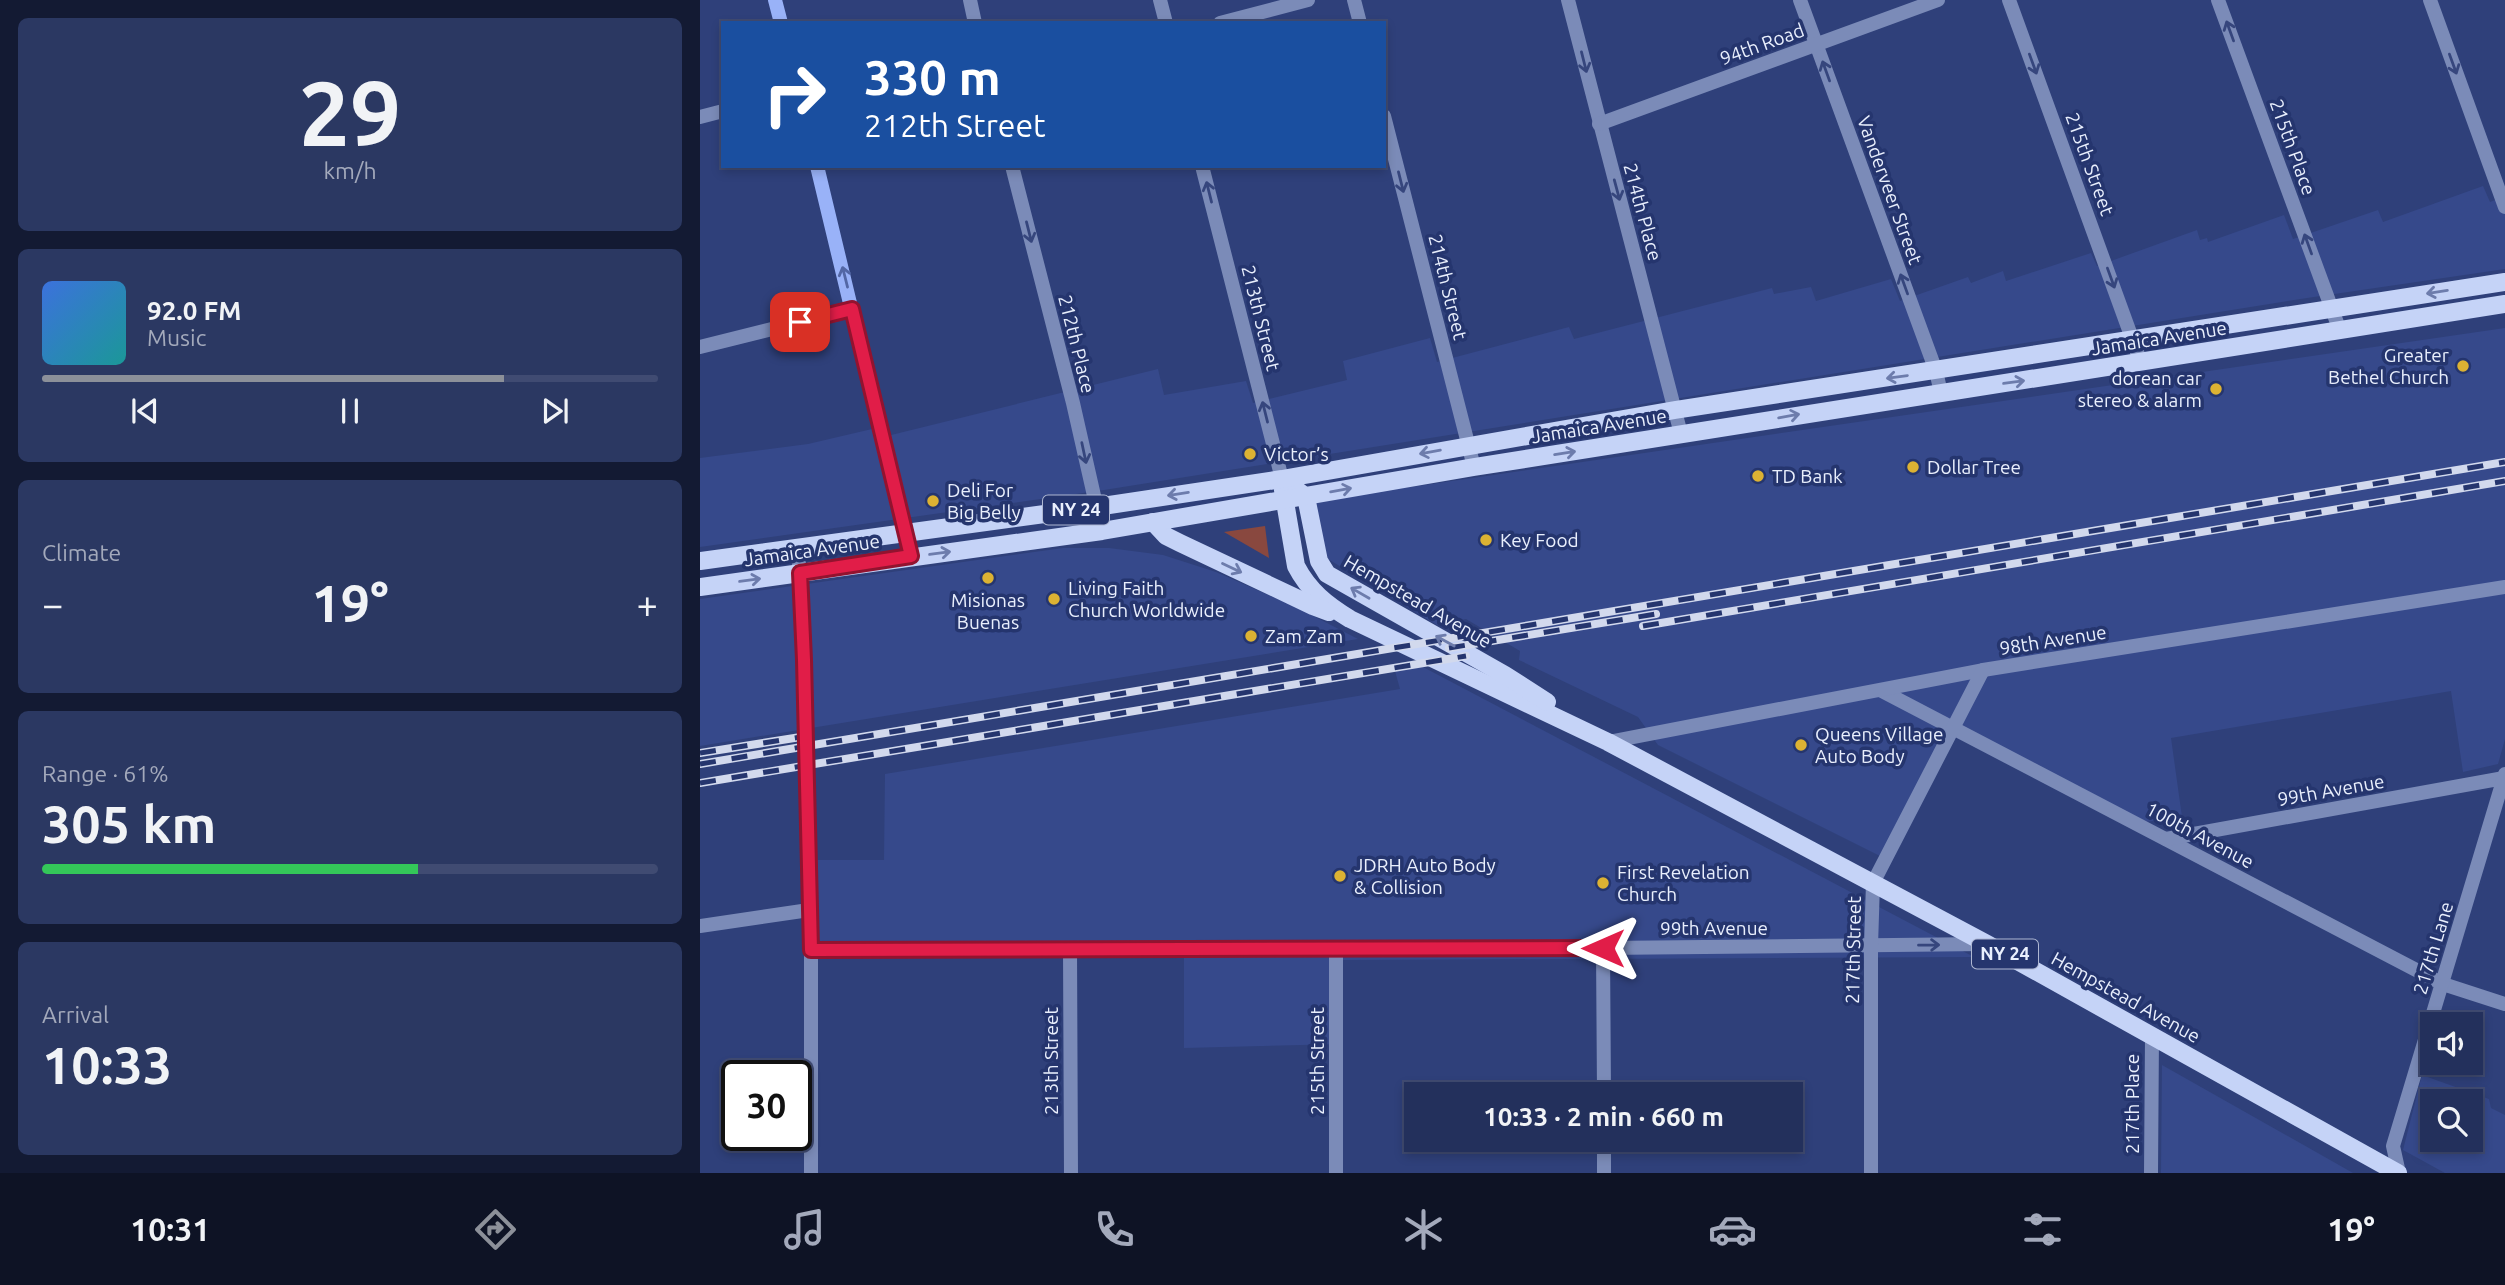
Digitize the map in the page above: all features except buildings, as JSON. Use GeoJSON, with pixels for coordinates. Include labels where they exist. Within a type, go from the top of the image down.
{"type":"FeatureCollection","features":[{"type":"Feature","properties":{"kind":"main road"},"geometry":{"type":"LineString","coordinates":[[775,0],[780,21]]}},
{"type":"Feature","properties":{"kind":"main road"},"geometry":{"type":"LineString","coordinates":[[817,168],[911,556]]}},
{"type":"Feature","properties":{"kind":"main road","name":"Jamaica Avenue"},"geometry":{"type":"LineString","coordinates":[[700,561],[1282,479],[1675,410],[1936,372],[2505,282]]}},
{"type":"Feature","properties":{"kind":"main road","name":"Jamaica Avenue"},"geometry":{"type":"LineString","coordinates":[[700,587],[1102,531],[1474,467],[2505,304]]}},
{"type":"Feature","properties":{"kind":"main road"},"geometry":{"type":"LineString","coordinates":[[1282,479],[1306,497]]}},
{"type":"Feature","properties":{"kind":"main road","name":"Hempstead Avenue"},"geometry":{"type":"LineString","coordinates":[[1282,479],[1296,566],[1318,597],[1350,619],[1608,742],[1987,944],[2399,1173]]}},
{"type":"Feature","properties":{"kind":"main road","name":"Hempstead Avenue"},"geometry":{"type":"LineString","coordinates":[[1306,497],[1319,561],[1324,571],[1505,675],[1608,742]]}},
{"type":"Feature","properties":{"kind":"main road","name":"NY 24"},"geometry":{"type":"LineString","coordinates":[[1153,522],[1166,536],[1180,543],[1313,606],[1350,619]]}},
{"type":"Feature","properties":{"kind":"street"},"geometry":{"type":"LineString","coordinates":[[970,0],[975,21]]}},
{"type":"Feature","properties":{"kind":"street"},"geometry":{"type":"LineString","coordinates":[[1160,0],[1165,21]]}},
{"type":"Feature","properties":{"kind":"street"},"geometry":{"type":"LineString","coordinates":[[1228,21],[1308,0]]}},
{"type":"Feature","properties":{"kind":"street"},"geometry":{"type":"LineString","coordinates":[[1354,0],[1359,21]]}},
{"type":"Feature","properties":{"kind":"street","name":"214th Place"},"geometry":{"type":"LineString","coordinates":[[1568,0],[1681,434]]}},
{"type":"Feature","properties":{"kind":"street","name":"Vanderveer Street"},"geometry":{"type":"LineString","coordinates":[[1800,0],[1936,372],[1941,393]]}},
{"type":"Feature","properties":{"kind":"street","name":"94th Road"},"geometry":{"type":"LineString","coordinates":[[1599,124],[1938,0]]}},
{"type":"Feature","properties":{"kind":"street","name":"215th Street"},"geometry":{"type":"LineString","coordinates":[[2009,0],[2141,363]]}},
{"type":"Feature","properties":{"kind":"street","name":"215th Place"},"geometry":{"type":"LineString","coordinates":[[2218,0],[2340,331]]}},
{"type":"Feature","properties":{"kind":"street"},"geometry":{"type":"LineString","coordinates":[[2430,0],[2505,207]]}},
{"type":"Feature","properties":{"kind":"street"},"geometry":{"type":"LineString","coordinates":[[700,117],[721,112]]}},
{"type":"Feature","properties":{"kind":"street","name":"214th Street"},"geometry":{"type":"LineString","coordinates":[[1386,124],[1474,467]]}},
{"type":"Feature","properties":{"kind":"street","name":"212th Place"},"geometry":{"type":"LineString","coordinates":[[1013,168],[1073,403],[1102,531]]}},
{"type":"Feature","properties":{"kind":"street","name":"213th Street"},"geometry":{"type":"LineString","coordinates":[[1203,168],[1282,479]]}},
{"type":"Feature","properties":{"kind":"street"},"geometry":{"type":"LineString","coordinates":[[700,347],[852,309]]}},
{"type":"Feature","properties":{"kind":"street"},"geometry":{"type":"LineString","coordinates":[[798,547],[804,660],[811,950],[811,1173]]}},
{"type":"Feature","properties":{"kind":"street","name":"98th Avenue"},"geometry":{"type":"LineString","coordinates":[[1608,742],[1983,670],[2505,587]]}},
{"type":"Feature","properties":{"kind":"street","name":"217th Street"},"geometry":{"type":"LineString","coordinates":[[1871,1173],[1873,883],[1983,670]]}},
{"type":"Feature","properties":{"kind":"street","name":"100th Avenue"},"geometry":{"type":"LineString","coordinates":[[1882,691],[2443,984],[2505,1004]]}},
{"type":"Feature","properties":{"kind":"street","name":"99th Avenue"},"geometry":{"type":"LineString","coordinates":[[2166,839],[2504,776]]}},
{"type":"Feature","properties":{"kind":"street","name":"217th Lane"},"geometry":{"type":"LineString","coordinates":[[2399,1173],[2393,1146],[2504,776]]}},
{"type":"Feature","properties":{"kind":"street"},"geometry":{"type":"LineString","coordinates":[[700,926],[809,910]]}},
{"type":"Feature","properties":{"kind":"street","name":"99th Avenue"},"geometry":{"type":"LineString","coordinates":[[811,950],[1987,944]]}},
{"type":"Feature","properties":{"kind":"street","name":"213th Street"},"geometry":{"type":"LineString","coordinates":[[1070,948],[1071,1173]]}},
{"type":"Feature","properties":{"kind":"street","name":"215th Street"},"geometry":{"type":"LineString","coordinates":[[1336,948],[1336,1173]]}},
{"type":"Feature","properties":{"kind":"street"},"geometry":{"type":"LineString","coordinates":[[1603,948],[1604,1082]]}},
{"type":"Feature","properties":{"kind":"street","name":"217th Place"},"geometry":{"type":"LineString","coordinates":[[2151,1173],[2152,1036]]}},
{"type":"Feature","properties":{"kind":"street"},"geometry":{"type":"LineString","coordinates":[[1604,1152],[1604,1173]]}},
{"type":"Feature","properties":{"kind":"shaded area"},"geometry":{"type":"Polygon","coordinates":[[[2483,186],[2490,202],[2505,196],[2505,269],[2307,298],[1104,490],[700,547],[700,458],[808,444],[872,429],[875,439],[1158,369],[1164,395],[1246,381],[1253,403],[1347,380],[1343,361],[1430,338],[1437,362],[1569,327],[1574,339],[1772,288],[1774,294],[1811,287],[1816,301],[1891,279],[1900,301],[1968,277],[1971,283],[2003,271],[2006,281],[2091,253],[2097,266],[2197,230],[2200,240],[2207,238],[2208,242],[2284,215],[2293,239],[2378,210],[2383,222],[2483,186]]]}},
{"type":"Feature","properties":{"kind":"shaded area"},"geometry":{"type":"Polygon","coordinates":[[[2505,328],[2505,739],[2498,764],[2463,772],[2451,691],[2171,738],[2182,817],[2145,822],[1951,721],[1880,856],[1658,745],[1638,717],[1519,660],[1520,651],[1466,619],[1437,625],[1328,559],[1314,501],[2505,328]]]}},
{"type":"Feature","properties":{"kind":"shaded area"},"geometry":{"type":"Polygon","coordinates":[[[1265,526],[1269,558],[1224,532],[1265,526]]]}},
{"type":"Feature","properties":{"kind":"shaded area"},"geometry":{"type":"Polygon","coordinates":[[[1063,548],[1109,548],[1163,555],[1216,572],[1298,608],[1358,639],[700,746],[700,599],[1063,548]]]}},
{"type":"Feature","properties":{"kind":"shaded area"},"geometry":{"type":"Polygon","coordinates":[[[1423,667],[1974,957],[1341,960],[1343,1044],[1184,1048],[1184,955],[814,954],[812,860],[884,860],[885,774],[1400,689],[1395,671],[1423,667]]]}},
{"type":"Feature","properties":{"kind":"shaded area"},"geometry":{"type":"Polygon","coordinates":[[[2162,1065],[2353,1173],[2161,1173],[2162,1065]]]}},
{"type":"Feature","properties":{"kind":"shaded area"},"geometry":{"type":"Polygon","coordinates":[[[2422,1075],[2461,1089],[2420,1089],[2420,1152],[2483,1152],[2483,1097],[2489,1099],[2491,1108],[2505,1115],[2505,1173],[2445,1173],[2403,1150],[2422,1075]]]}},
{"type":"Feature","properties":{"kind":"railway"},"geometry":{"type":"LineString","coordinates":[[700,764],[2505,462]]}},
{"type":"Feature","properties":{"kind":"railway"},"geometry":{"type":"LineString","coordinates":[[1643,626],[2505,481]]}},
{"type":"Feature","properties":{"kind":"railway"},"geometry":{"type":"LineString","coordinates":[[1449,648],[1656,614]]}},
{"type":"Feature","properties":{"kind":"railway"},"geometry":{"type":"LineString","coordinates":[[700,783],[1466,656]]}},
{"type":"Feature","properties":{"kind":"railway"},"geometry":{"type":"LineString","coordinates":[[700,753],[807,736]]}},
{"type":"Feature","properties":{"kind":"place","name":"Greater Bethel Church"},"geometry":{"type":"Point","coordinates":[2463,366]}},
{"type":"Feature","properties":{"kind":"place","name":"dorean car stereo & alarm"},"geometry":{"type":"Point","coordinates":[2216,389]}},
{"type":"Feature","properties":{"kind":"place","name":"Victor’s"},"geometry":{"type":"Point","coordinates":[1250,454]}},
{"type":"Feature","properties":{"kind":"place","name":"Dollar Tree"},"geometry":{"type":"Point","coordinates":[1913,467]}},
{"type":"Feature","properties":{"kind":"place","name":"TD Bank"},"geometry":{"type":"Point","coordinates":[1758,476]}},
{"type":"Feature","properties":{"kind":"place","name":"Deli For Big Belly"},"geometry":{"type":"Point","coordinates":[933,501]}},
{"type":"Feature","properties":{"kind":"place","name":"Key Food"},"geometry":{"type":"Point","coordinates":[1486,540]}},
{"type":"Feature","properties":{"kind":"place","name":"Misionas Buenas"},"geometry":{"type":"Point","coordinates":[988,578]}},
{"type":"Feature","properties":{"kind":"place","name":"Living Faith Church Worldwide"},"geometry":{"type":"Point","coordinates":[1054,599]}},
{"type":"Feature","properties":{"kind":"place","name":"Zam Zam"},"geometry":{"type":"Point","coordinates":[1251,636]}},
{"type":"Feature","properties":{"kind":"place","name":"Queens Village Auto Body"},"geometry":{"type":"Point","coordinates":[1801,745]}},
{"type":"Feature","properties":{"kind":"place","name":"JDRH Auto Body & Collision"},"geometry":{"type":"Point","coordinates":[1340,876]}},
{"type":"Feature","properties":{"kind":"place","name":"First Revelation Church"},"geometry":{"type":"Point","coordinates":[1603,883]}},
{"type":"Feature","properties":{"kind":"route"},"geometry":{"type":"LineString","coordinates":[[800,322],[852,309],[911,556],[800,573],[811,950],[1603,948]]}}]}
